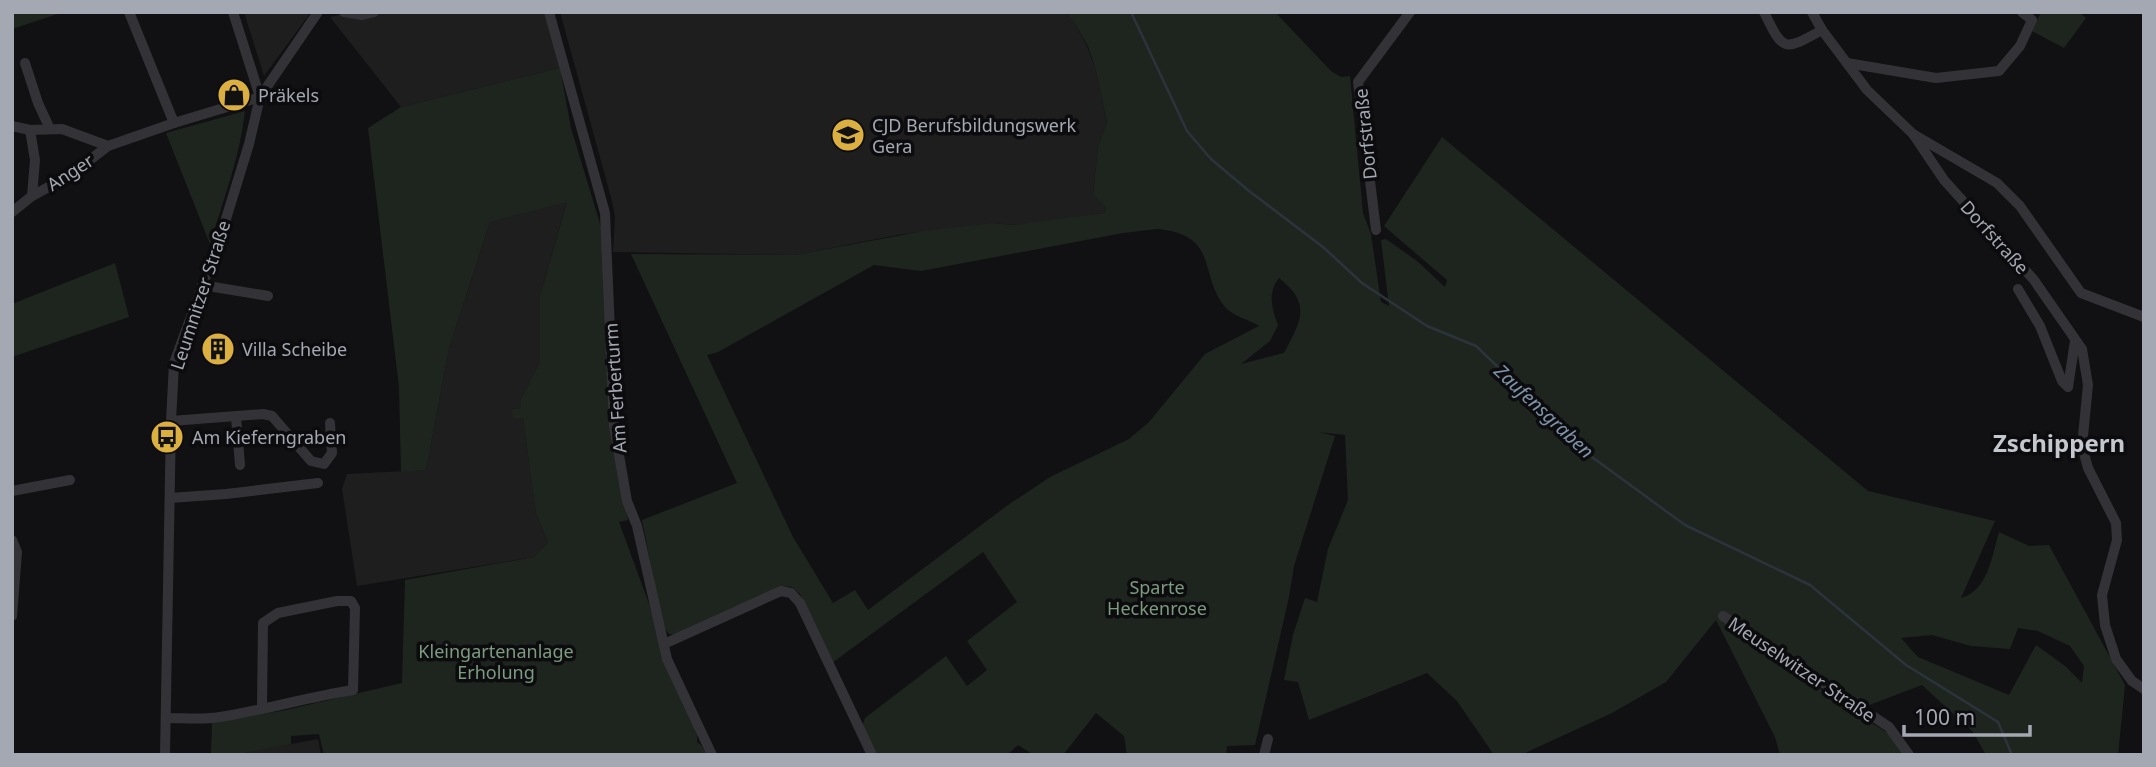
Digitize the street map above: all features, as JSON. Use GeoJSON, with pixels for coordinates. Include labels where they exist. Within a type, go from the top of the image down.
{"type":"FeatureCollection","features":[{"type":"Feature","properties":{"kind":"street"},"geometry":{"type":"LineString","coordinates":[[130,12],[174,123]]}},
{"type":"Feature","properties":{"kind":"street"},"geometry":{"type":"LineString","coordinates":[[233,12],[260,97]]}},
{"type":"Feature","properties":{"kind":"street"},"geometry":{"type":"LineString","coordinates":[[260,97],[318,12]]}},
{"type":"Feature","properties":{"kind":"street"},"geometry":{"type":"LineString","coordinates":[[344,12],[362,15],[374,12]]}},
{"type":"Feature","properties":{"kind":"street","name":"Am Ferberturm"},"geometry":{"type":"LineString","coordinates":[[549,12],[605,213],[614,426],[626,501],[637,526],[664,644],[677,681],[712,755]]}},
{"type":"Feature","properties":{"kind":"street","name":"Dorfstraße"},"geometry":{"type":"LineString","coordinates":[[1376,230],[1359,82],[1410,12]]}},
{"type":"Feature","properties":{"kind":"street"},"geometry":{"type":"LineString","coordinates":[[1764,12],[1778,41],[1785,45],[1800,43],[1822,30]]}},
{"type":"Feature","properties":{"kind":"street","name":"Dorfstraße"},"geometry":{"type":"LineString","coordinates":[[1812,12],[1822,30],[1867,90],[1913,134],[1944,180],[2034,281],[2082,349],[2088,385],[2082,446],[2088,468],[2116,523],[2116,540],[2102,595],[2105,625],[2116,659],[2132,681],[2144,690]]}},
{"type":"Feature","properties":{"kind":"street"},"geometry":{"type":"LineString","coordinates":[[1847,64],[1936,78],[1999,71],[2020,46],[2032,20],[2022,12]]}},
{"type":"Feature","properties":{"kind":"street"},"geometry":{"type":"LineString","coordinates":[[26,63],[38,103],[50,129]]}},
{"type":"Feature","properties":{"kind":"street","name":"Anger"},"geometry":{"type":"LineString","coordinates":[[12,212],[32,196],[69,176],[108,146],[260,97]]}},
{"type":"Feature","properties":{"kind":"street","name":"Leumnitzer Straße"},"geometry":{"type":"LineString","coordinates":[[165,755],[174,363],[243,162],[260,97]]}},
{"type":"Feature","properties":{"kind":"street"},"geometry":{"type":"LineString","coordinates":[[12,125],[30,130],[62,129],[108,146]]}},
{"type":"Feature","properties":{"kind":"street","name":"Anger"},"geometry":{"type":"LineString","coordinates":[[30,130],[35,160],[32,196]]}},
{"type":"Feature","properties":{"kind":"street","name":"Dorfstraße"},"geometry":{"type":"LineString","coordinates":[[1913,134],[1997,184],[2020,206],[2081,293],[2144,317]]}},
{"type":"Feature","properties":{"kind":"street"},"geometry":{"type":"LineString","coordinates":[[202,285],[268,296]]}},
{"type":"Feature","properties":{"kind":"street","name":"Dorfstraße"},"geometry":{"type":"LineString","coordinates":[[2018,289],[2040,326],[2062,381],[2068,387],[2075,341]]}},
{"type":"Feature","properties":{"kind":"street"},"geometry":{"type":"LineString","coordinates":[[171,421],[263,414],[272,416],[311,461],[318,464],[324,464],[332,453],[330,423]]}},
{"type":"Feature","properties":{"kind":"street"},"geometry":{"type":"LineString","coordinates":[[236,417],[240,465]]}},
{"type":"Feature","properties":{"kind":"street"},"geometry":{"type":"LineString","coordinates":[[12,491],[70,480]]}},
{"type":"Feature","properties":{"kind":"street"},"geometry":{"type":"LineString","coordinates":[[170,498],[318,483]]}},
{"type":"Feature","properties":{"kind":"street"},"geometry":{"type":"LineString","coordinates":[[12,540],[18,552],[12,616]]}},
{"type":"Feature","properties":{"kind":"street"},"geometry":{"type":"LineString","coordinates":[[664,644],[781,591],[791,593],[800,603],[872,755]]}},
{"type":"Feature","properties":{"kind":"street"},"geometry":{"type":"LineString","coordinates":[[166,718],[217,718],[262,709],[353,690],[355,608],[351,601],[337,601],[278,613],[263,623],[262,709]]}},
{"type":"Feature","properties":{"kind":"street","name":"Meuselwitzer Straße"},"geometry":{"type":"LineString","coordinates":[[1723,616],[1889,727],[1909,755]]}},
{"type":"Feature","properties":{"kind":"street"},"geometry":{"type":"LineString","coordinates":[[1264,755],[1268,739]]}},
{"type":"Feature","properties":{"kind":"shaded area"},"geometry":{"type":"Polygon","coordinates":[[[244,12],[311,12],[264,76],[244,12]]]}},
{"type":"Feature","properties":{"kind":"shaded area"},"geometry":{"type":"Polygon","coordinates":[[[351,12],[545,12],[560,68],[401,107],[330,17],[351,12]]]}},
{"type":"Feature","properties":{"kind":"shaded area","name":"CJD Berufsbildungswerk Gera"},"geometry":{"type":"Polygon","coordinates":[[[560,12],[1065,12],[1074,22],[1087,46],[1096,71],[1107,124],[1098,147],[1093,195],[1106,208],[1104,213],[1015,225],[991,223],[897,235],[795,255],[613,252],[615,217],[612,201],[560,12]]]}},
{"type":"Feature","properties":{"kind":"shaded area"},"geometry":{"type":"Polygon","coordinates":[[[567,201],[540,296],[540,362],[521,399],[521,408],[512,409],[523,417],[536,514],[548,542],[534,557],[357,586],[342,489],[347,474],[426,470],[449,348],[490,222],[567,201]]]}},
{"type":"Feature","properties":{"kind":"shaded area"},"geometry":{"type":"Polygon","coordinates":[[[318,739],[321,755],[235,755],[269,748],[318,739]]]}},
{"type":"Feature","properties":{"kind":"green space"},"geometry":{"type":"Polygon","coordinates":[[[12,12],[64,12],[12,29],[12,12]]]}},
{"type":"Feature","properties":{"kind":"green space","name":"Sparte Heckenrose"},"geometry":{"type":"Polygon","coordinates":[[[1065,12],[1275,12],[1331,71],[1341,77],[1350,76],[1363,213],[1371,234],[1381,302],[1389,306],[1381,240],[1386,239],[1417,261],[1445,287],[1447,280],[1384,226],[1442,137],[1868,491],[1995,521],[1961,598],[1970,594],[1983,580],[1999,532],[2029,546],[2049,545],[2125,685],[2118,755],[1986,755],[1973,732],[1922,685],[1864,707],[1764,649],[1888,733],[1904,755],[1780,755],[1775,737],[1716,620],[1666,682],[1612,713],[1521,755],[1494,755],[1457,701],[1427,673],[1309,720],[1298,682],[1284,680],[1293,635],[1305,598],[1317,602],[1328,549],[1348,500],[1345,435],[1319,432],[1335,436],[1294,566],[1255,745],[1227,746],[1226,755],[1127,755],[1124,736],[1096,713],[1063,755],[1034,755],[1018,745],[1007,755],[875,755],[862,727],[865,718],[946,656],[967,686],[987,670],[967,641],[1017,602],[983,552],[832,663],[800,594],[792,587],[783,586],[676,635],[669,634],[663,627],[642,520],[737,483],[631,254],[795,255],[924,231],[991,223],[1015,225],[1104,213],[1106,208],[1093,195],[1098,147],[1107,123],[1088,46],[1065,12]],[[1157,229],[921,271],[874,265],[718,352],[707,355],[793,537],[833,603],[855,590],[868,610],[1008,505],[1050,477],[1129,439],[1149,422],[1205,354],[1259,326],[1226,308],[1217,295],[1205,258],[1191,239],[1157,229]],[[1279,278],[1272,295],[1278,325],[1270,341],[1241,364],[1284,353],[1299,322],[1300,304],[1289,287],[1279,278]],[[2018,628],[2010,649],[1971,646],[1932,635],[1901,638],[1918,657],[2009,695],[2036,645],[2065,666],[2082,683],[2084,666],[2070,646],[2038,631],[2018,628]]]}},
{"type":"Feature","properties":{"kind":"green space"},"geometry":{"type":"Polygon","coordinates":[[[2041,12],[2078,12],[2086,18],[2064,48],[2032,31],[2041,12]]]}},
{"type":"Feature","properties":{"kind":"green space","name":"Kleingartenanlage Erholung"},"geometry":{"type":"Polygon","coordinates":[[[560,68],[571,128],[601,227],[612,435],[628,520],[619,522],[697,735],[697,742],[707,755],[324,755],[319,734],[291,736],[291,744],[235,755],[211,755],[212,723],[286,710],[402,683],[405,580],[534,557],[548,542],[536,514],[523,418],[513,418],[512,409],[521,408],[521,399],[540,362],[540,296],[567,202],[490,222],[449,348],[426,470],[401,472],[399,387],[368,128],[401,107],[560,68]]]}},
{"type":"Feature","properties":{"kind":"green space"},"geometry":{"type":"Polygon","coordinates":[[[245,111],[235,162],[210,244],[166,133],[245,111]]]}},
{"type":"Feature","properties":{"kind":"green space"},"geometry":{"type":"Polygon","coordinates":[[[115,263],[129,317],[12,357],[12,304],[115,263]]]}},
{"type":"Feature","properties":{"kind":"waterway","name":"Zaufensgraben"},"geometry":{"type":"LineString","coordinates":[[1131,12],[1187,131],[1211,159],[1323,247],[1362,283],[1427,326],[1476,346],[1592,457],[1685,525],[1810,585],[1906,665],[1998,722],[2012,755]]}},
{"type":"Feature","properties":{"kind":"place","name":"Präkels"},"geometry":{"type":"Point","coordinates":[234,95]}},
{"type":"Feature","properties":{"kind":"place","name":"CJD Berufsbildungswerk Gera"},"geometry":{"type":"Point","coordinates":[848,135]}},
{"type":"Feature","properties":{"kind":"place","name":"Villa Scheibe"},"geometry":{"type":"Point","coordinates":[218,349]}},
{"type":"Feature","properties":{"kind":"place","name":"Am Kieferngraben"},"geometry":{"type":"Point","coordinates":[167,437]}},
{"type":"Feature","properties":{"kind":"district","name":"Zschippern"},"geometry":{"type":"Point","coordinates":[2059,442]}}]}
